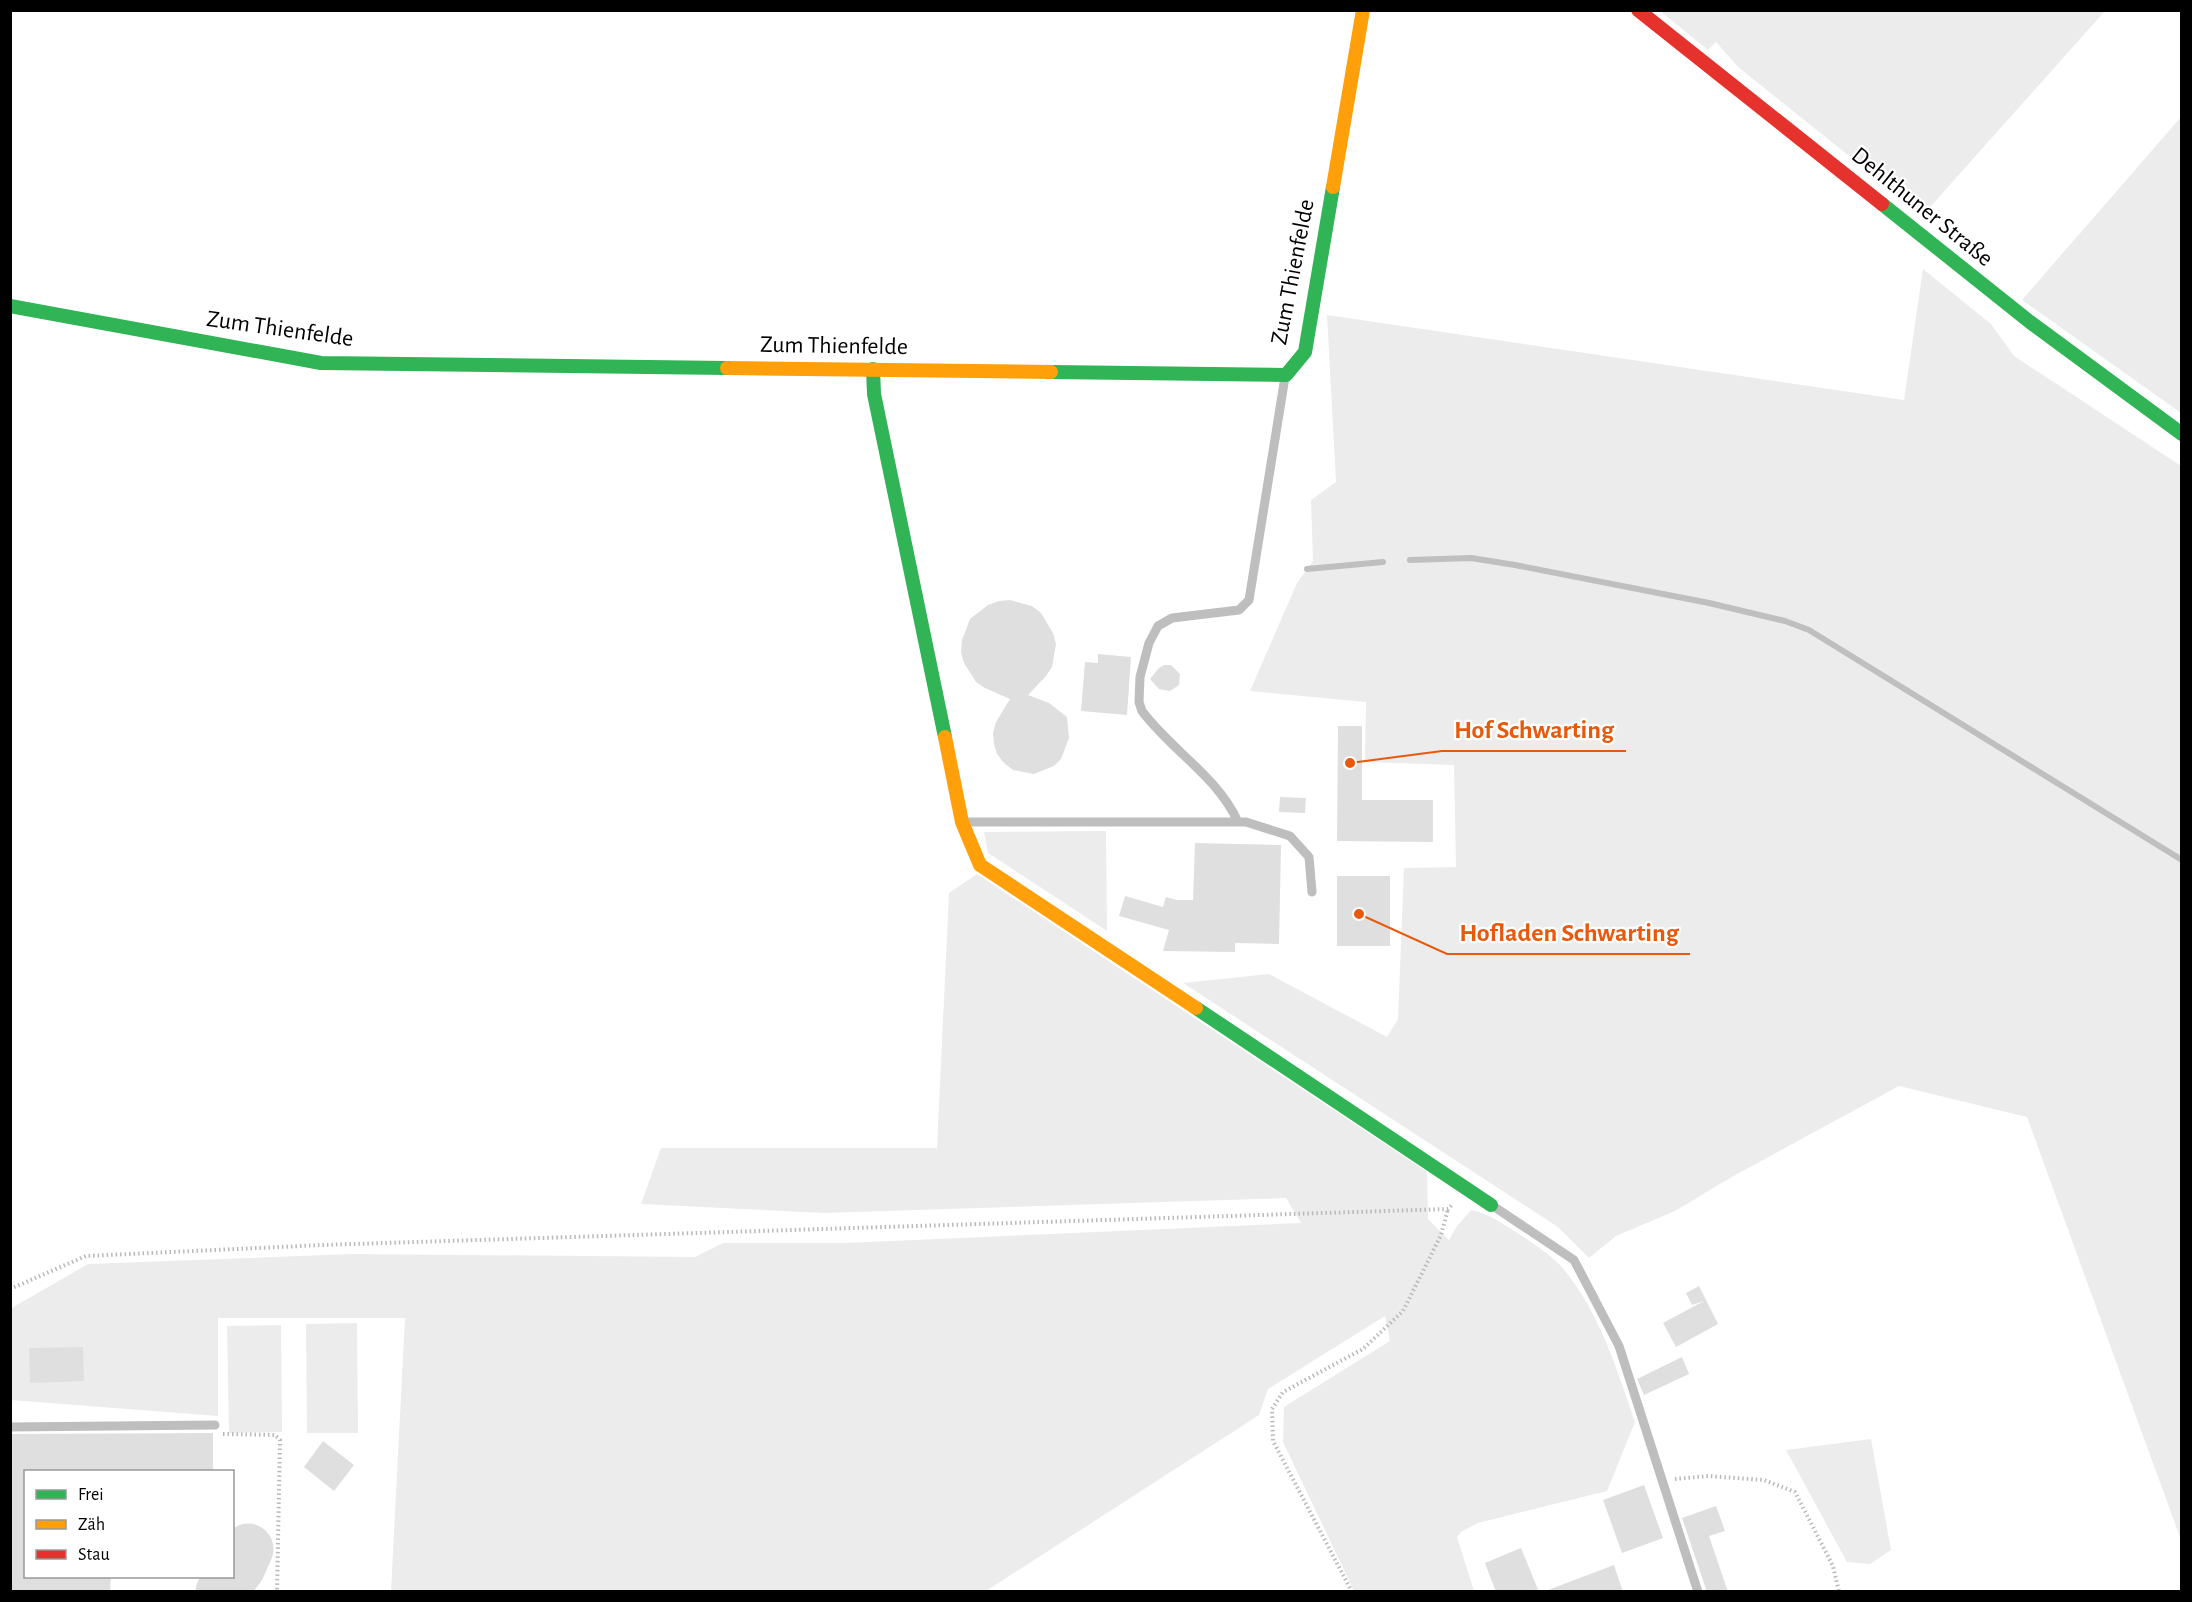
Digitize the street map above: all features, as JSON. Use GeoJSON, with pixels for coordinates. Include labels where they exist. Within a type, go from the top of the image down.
{"type":"FeatureCollection","features":[{"type":"Feature","properties":{"kind":"street","name":"Zum Thienfelde"},"geometry":{"type":"LineString","coordinates":[[10,306],[321,363],[1286,375],[1305,352],[1363,10]]}},
{"type":"Feature","properties":{"kind":"street","name":"Dehlthuner Straße"},"geometry":{"type":"LineString","coordinates":[[1638,10],[2030,322],[2181,434]]}},
{"type":"Feature","properties":{"kind":"street"},"geometry":{"type":"LineString","coordinates":[[873,369],[874,394],[962,822],[980,865],[1491,1205]]}},
{"type":"Feature","properties":{"kind":"lane"},"geometry":{"type":"LineString","coordinates":[[1238,822],[1232,808],[1217,787],[1142,711],[1139,702],[1139,684],[1149,643],[1158,626],[1172,618],[1239,610],[1249,600],[1286,375]]}},
{"type":"Feature","properties":{"kind":"lane"},"geometry":{"type":"LineString","coordinates":[[962,822],[1246,822],[1290,836],[1309,857],[1312,892]]}},
{"type":"Feature","properties":{"kind":"lane"},"geometry":{"type":"LineString","coordinates":[[1491,1205],[1574,1260],[1619,1346],[1698,1592]]}},
{"type":"Feature","properties":{"kind":"lane"},"geometry":{"type":"LineString","coordinates":[[10,1427],[215,1425]]}},
{"type":"Feature","properties":{"kind":"path"},"geometry":{"type":"LineString","coordinates":[[1352,1592],[1273,1441],[1272,1409],[1283,1392],[1363,1349],[1403,1311],[1442,1235],[1448,1209],[1467,1189]]}},
{"type":"Feature","properties":{"kind":"path"},"geometry":{"type":"LineString","coordinates":[[10,1289],[86,1256],[334,1244],[1448,1209]]}},
{"type":"Feature","properties":{"kind":"path"},"geometry":{"type":"LineString","coordinates":[[215,1425],[224,1436],[275,1435],[280,1440],[277,1592]]}},
{"type":"Feature","properties":{"kind":"path"},"geometry":{"type":"LineString","coordinates":[[1662,1480],[1708,1476],[1764,1480],[1794,1492],[1833,1566],[1839,1592]]}},
{"type":"Feature","properties":{"kind":"shaded area"},"geometry":{"type":"Polygon","coordinates":[[[1660,11],[2105,11],[1923,215],[1738,67],[1716,42],[1708,50],[1660,11]]]}},
{"type":"Feature","properties":{"kind":"shaded area"},"geometry":{"type":"Polygon","coordinates":[[[2181,117],[2181,413],[2022,300],[2181,117]]]}},
{"type":"Feature","properties":{"kind":"shaded area"},"geometry":{"type":"Polygon","coordinates":[[[1923,269],[1991,324],[2014,356],[2181,466],[2181,1540],[2027,1117],[1899,1086],[1730,1178],[1675,1211],[1616,1236],[1589,1258],[1558,1227],[1183,983],[1269,974],[1387,1037],[1398,1019],[1404,868],[1456,867],[1454,765],[1365,762],[1366,702],[1250,691],[1297,583],[1313,561],[1311,500],[1336,482],[1327,315],[1904,400],[1923,269]]]}},
{"type":"Feature","properties":{"kind":"shaded area"},"geometry":{"type":"Polygon","coordinates":[[[1106,831],[1107,931],[988,853],[984,832],[1106,831]]]}},
{"type":"Feature","properties":{"kind":"shaded area"},"geometry":{"type":"Polygon","coordinates":[[[977,874],[1427,1172],[1428,1219],[1449,1240],[1457,1226],[1471,1210],[1477,1211],[1505,1225],[1539,1247],[1560,1265],[1596,1320],[1635,1422],[1607,1491],[1478,1523],[1461,1532],[1457,1537],[1474,1591],[1354,1591],[1283,1442],[1284,1407],[1390,1341],[1385,1316],[1268,1389],[1259,1415],[986,1591],[391,1591],[405,1318],[218,1318],[218,1416],[11,1400],[10,1309],[88,1264],[352,1254],[695,1257],[723,1243],[846,1243],[1301,1223],[1286,1198],[824,1213],[641,1204],[661,1148],[937,1148],[949,893],[977,874]]]}},
{"type":"Feature","properties":{"kind":"shaded area"},"geometry":{"type":"Polygon","coordinates":[[[357,1323],[358,1433],[307,1433],[306,1324],[357,1323]]]}},
{"type":"Feature","properties":{"kind":"shaded area"},"geometry":{"type":"Polygon","coordinates":[[[281,1325],[282,1432],[229,1433],[227,1326],[281,1325]]]}},
{"type":"Feature","properties":{"kind":"shaded area"},"geometry":{"type":"Polygon","coordinates":[[[1871,1439],[1891,1550],[1870,1564],[1847,1562],[1786,1450],[1871,1439]]]}},
{"type":"Feature","properties":{"kind":"building"},"geometry":{"type":"Polygon","coordinates":[[[1010,600],[1032,606],[1041,613],[1053,633],[1056,644],[1052,667],[1028,695],[1049,703],[1067,717],[1069,738],[1061,759],[1054,766],[1034,774],[1013,770],[997,754],[993,733],[996,722],[1010,699],[976,682],[964,663],[961,652],[962,640],[970,619],[988,605],[1010,600]]]}},
{"type":"Feature","properties":{"kind":"building"},"geometry":{"type":"Polygon","coordinates":[[[1098,654],[1131,657],[1127,715],[1081,711],[1085,662],[1098,663],[1098,654]]]}},
{"type":"Feature","properties":{"kind":"building"},"geometry":{"type":"Polygon","coordinates":[[[1164,665],[1171,665],[1180,674],[1179,685],[1170,691],[1159,689],[1150,679],[1164,665]]]}},
{"type":"Feature","properties":{"kind":"building"},"geometry":{"type":"Polygon","coordinates":[[[1338,726],[1362,726],[1362,800],[1433,800],[1433,842],[1337,841],[1338,726]]]}},
{"type":"Feature","properties":{"kind":"building"},"geometry":{"type":"Polygon","coordinates":[[[1280,797],[1306,798],[1305,813],[1279,812],[1280,797]]]}},
{"type":"Feature","properties":{"kind":"building"},"geometry":{"type":"Polygon","coordinates":[[[1195,843],[1281,845],[1279,944],[1235,943],[1235,952],[1163,951],[1169,930],[1119,916],[1125,896],[1163,907],[1166,897],[1193,900],[1195,843]]]}},
{"type":"Feature","properties":{"kind":"building"},"geometry":{"type":"Polygon","coordinates":[[[1337,876],[1390,876],[1390,946],[1337,946],[1337,876]]]}},
{"type":"Feature","properties":{"kind":"building"},"geometry":{"type":"Polygon","coordinates":[[[1699,1286],[1718,1324],[1676,1347],[1663,1323],[1704,1301],[1692,1305],[1686,1293],[1699,1286]]]}},
{"type":"Feature","properties":{"kind":"building"},"geometry":{"type":"Polygon","coordinates":[[[83,1347],[84,1381],[30,1383],[29,1348],[83,1347]]]}},
{"type":"Feature","properties":{"kind":"building"},"geometry":{"type":"Polygon","coordinates":[[[1682,1357],[1689,1374],[1644,1395],[1637,1379],[1682,1357]]]}},
{"type":"Feature","properties":{"kind":"building"},"geometry":{"type":"Polygon","coordinates":[[[213,1433],[213,1470],[24,1470],[24,1578],[111,1578],[110,1592],[10,1592],[10,1434],[213,1433]]]}},
{"type":"Feature","properties":{"kind":"building"},"geometry":{"type":"Polygon","coordinates":[[[323,1441],[354,1465],[334,1491],[304,1467],[323,1441]]]}},
{"type":"Feature","properties":{"kind":"building"},"geometry":{"type":"Polygon","coordinates":[[[1644,1485],[1663,1538],[1622,1553],[1603,1500],[1644,1485]]]}},
{"type":"Feature","properties":{"kind":"building"},"geometry":{"type":"Polygon","coordinates":[[[1716,1506],[1725,1531],[1709,1536],[1728,1592],[1707,1592],[1682,1518],[1716,1506]]]}},
{"type":"Feature","properties":{"kind":"building"},"geometry":{"type":"Polygon","coordinates":[[[1521,1548],[1539,1592],[1496,1592],[1485,1563],[1521,1548]]]}},
{"type":"Feature","properties":{"kind":"building"},"geometry":{"type":"Polygon","coordinates":[[[1614,1565],[1623,1592],[1548,1592],[1548,1590],[1614,1565]]]}},
{"type":"Feature","properties":{"kind":"waterway"},"geometry":{"type":"LineString","coordinates":[[1410,560],[1471,558],[1515,565],[1709,603],[1785,621],[1809,630],[2182,860]]}},
{"type":"Feature","properties":{"kind":"waterway"},"geometry":{"type":"LineString","coordinates":[[1307,569],[1383,562]]}},
{"type":"Feature","properties":{"kind":"taxiway"},"geometry":{"type":"LineString","coordinates":[[234,1575],[248,1549]]}},
{"type":"Feature","properties":{"kind":"taxiway"},"geometry":{"type":"LineString","coordinates":[[221,1592],[232,1578]]}},
{"type":"Feature","properties":{"kind":"traffic: fast"},"geometry":{"type":"LineString","coordinates":[[1051,372],[1286,375],[1305,352],[1333,187]]}},
{"type":"Feature","properties":{"kind":"traffic: fast"},"geometry":{"type":"LineString","coordinates":[[1882,204],[2030,322],[2182,434]]}},
{"type":"Feature","properties":{"kind":"traffic: fast"},"geometry":{"type":"LineString","coordinates":[[10,306],[321,363],[727,368]]}},
{"type":"Feature","properties":{"kind":"traffic: fast"},"geometry":{"type":"LineString","coordinates":[[873,369],[874,394],[945,737]]}},
{"type":"Feature","properties":{"kind":"traffic: fast"},"geometry":{"type":"LineString","coordinates":[[1196,1008],[1491,1205]]}},
{"type":"Feature","properties":{"kind":"traffic: slow"},"geometry":{"type":"LineString","coordinates":[[1333,187],[1363,10]]}},
{"type":"Feature","properties":{"kind":"traffic: slow"},"geometry":{"type":"LineString","coordinates":[[727,368],[1051,372]]}},
{"type":"Feature","properties":{"kind":"traffic: slow"},"geometry":{"type":"LineString","coordinates":[[945,737],[962,822],[980,865],[1196,1008]]}},
{"type":"Feature","properties":{"kind":"traffic: jam"},"geometry":{"type":"LineString","coordinates":[[1638,10],[1882,204]]}},
{"type":"Feature","properties":{"kind":"place","name":"Hof Schwarting"},"geometry":{"type":"Point","coordinates":[1350,763]}},
{"type":"Feature","properties":{"kind":"place","name":"Hofladen Schwarting"},"geometry":{"type":"Point","coordinates":[1359,914]}}]}
